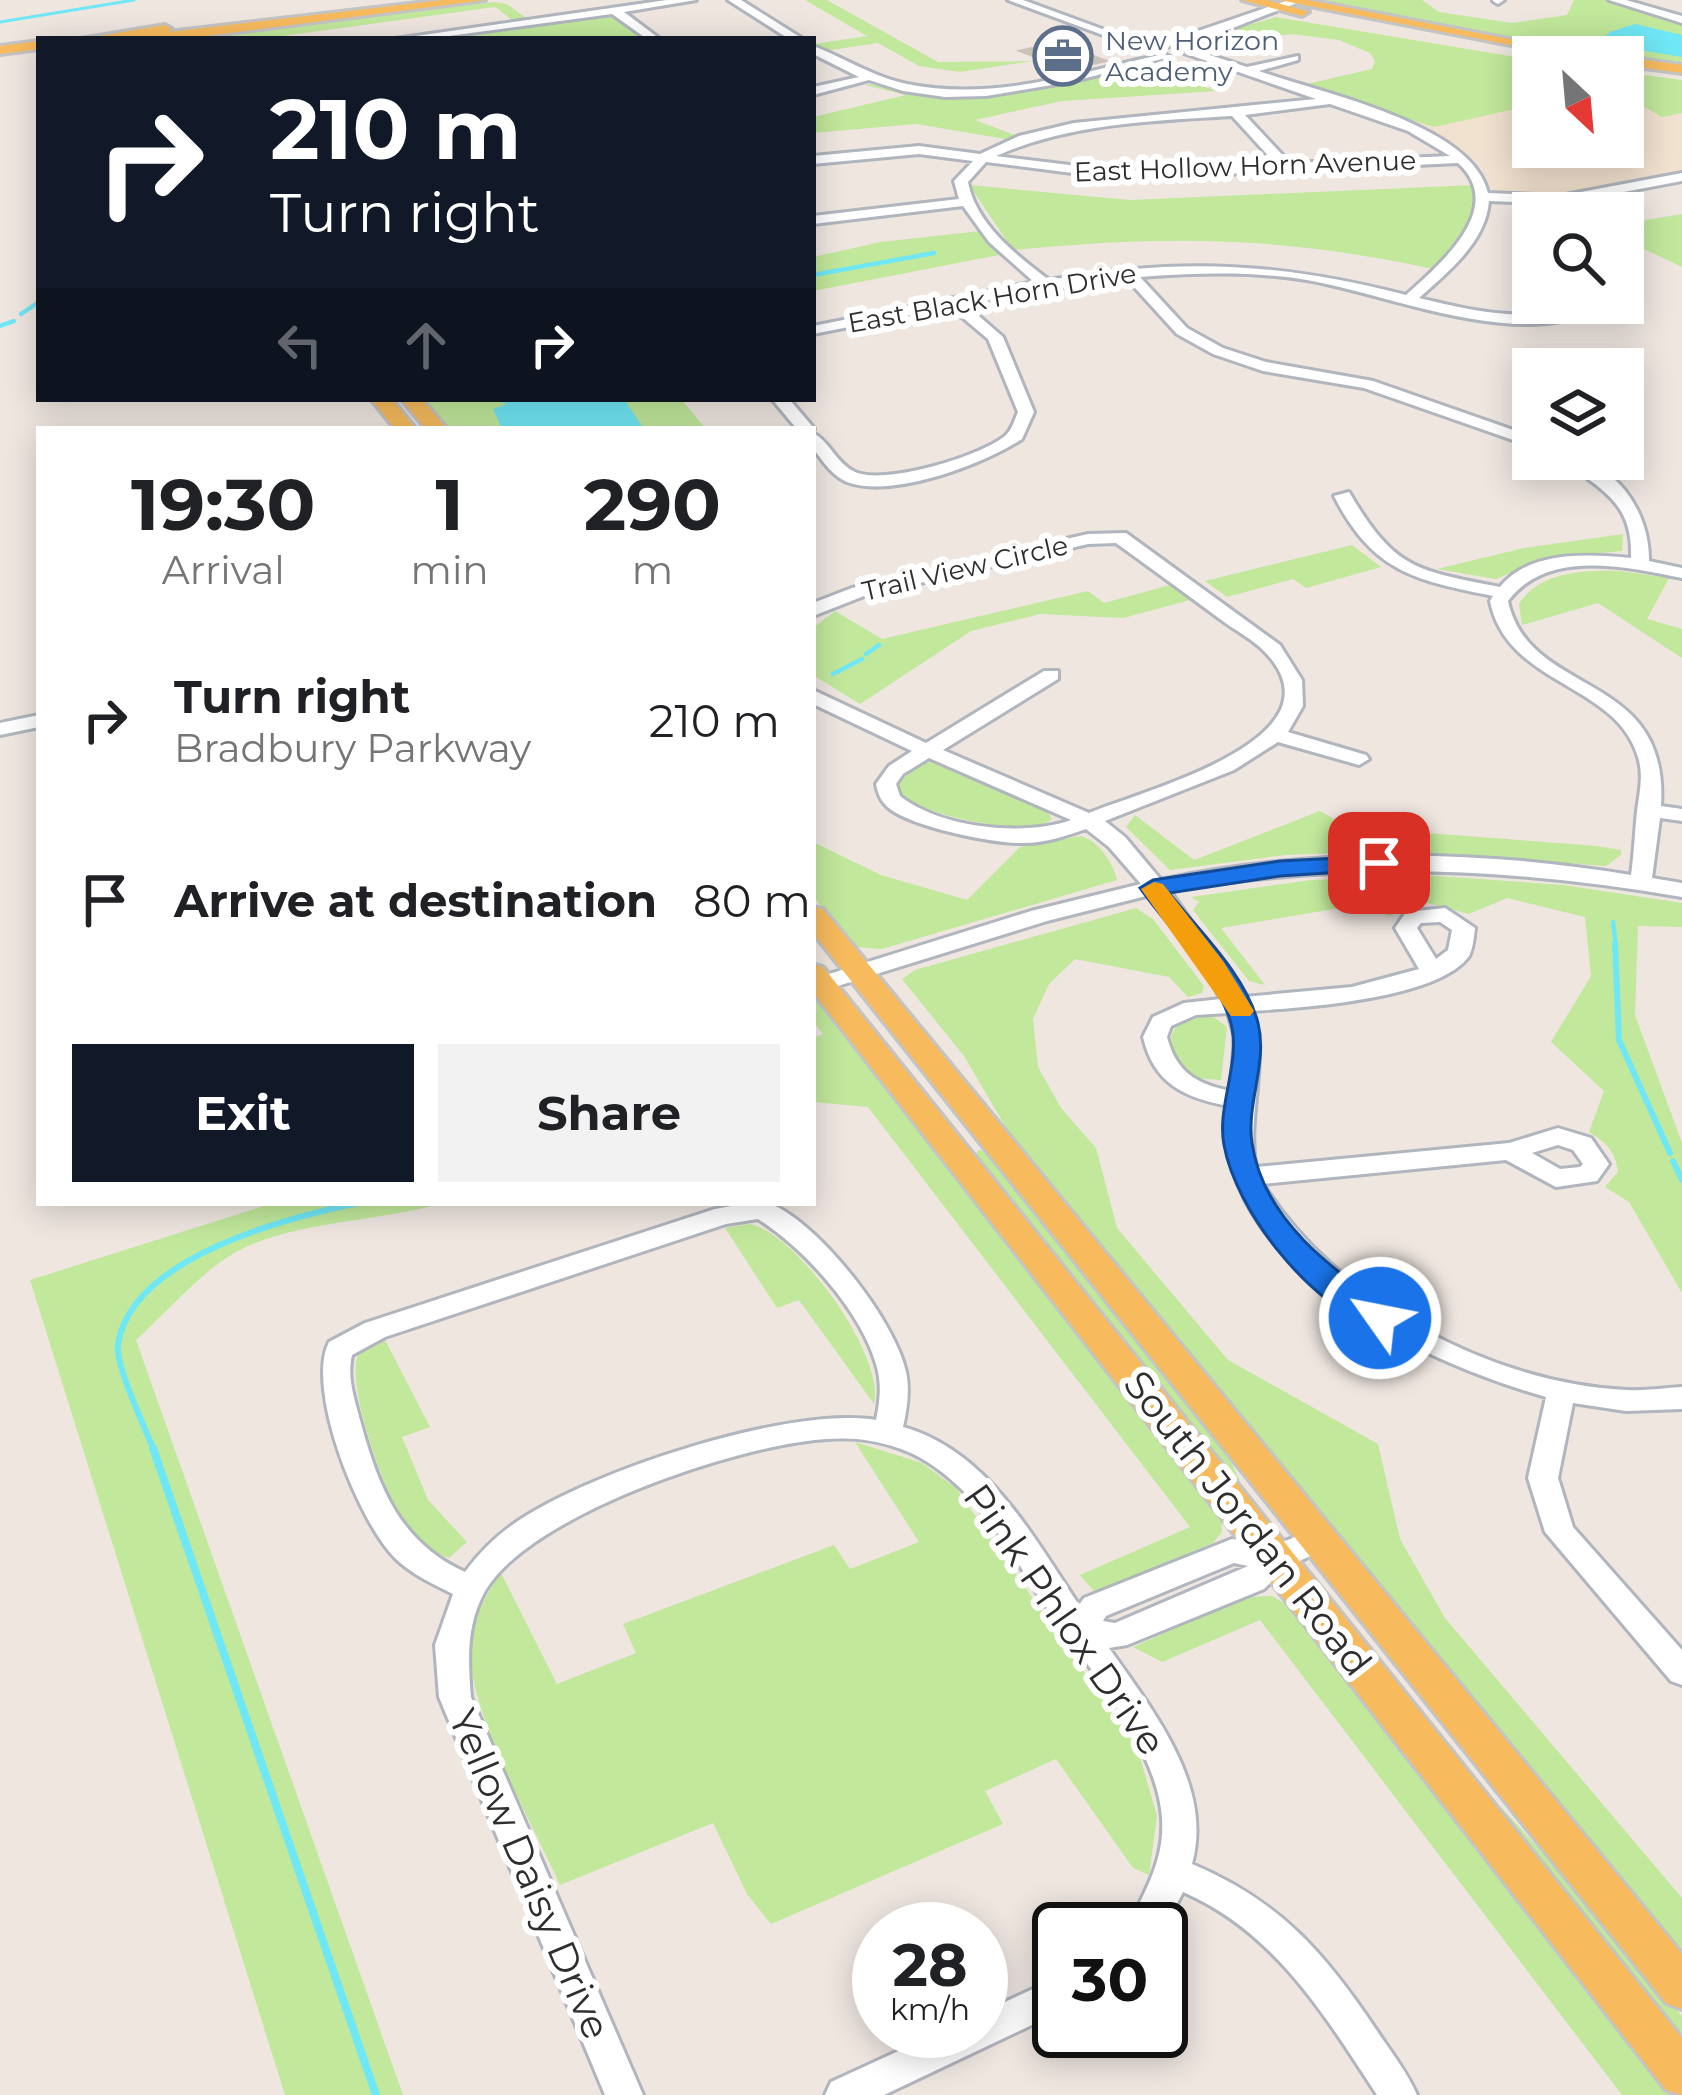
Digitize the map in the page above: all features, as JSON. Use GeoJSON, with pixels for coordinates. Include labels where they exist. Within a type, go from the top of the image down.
{"type":"FeatureCollection","features":[{"type":"Feature","properties":{"kind":"main road"},"geometry":{"type":"LineString","coordinates":[[119,36],[413,0]]}},
{"type":"Feature","properties":{"kind":"main road"},"geometry":{"type":"LineString","coordinates":[[173,36],[478,0]]}},
{"type":"Feature","properties":{"kind":"main road"},"geometry":{"type":"LineString","coordinates":[[1249,0],[1512,43]]}},
{"type":"Feature","properties":{"kind":"main road"},"geometry":{"type":"LineString","coordinates":[[1287,3],[1512,51]]}},
{"type":"Feature","properties":{"kind":"main road"},"geometry":{"type":"LineString","coordinates":[[0,54],[36,49]]}},
{"type":"Feature","properties":{"kind":"main road"},"geometry":{"type":"LineString","coordinates":[[1644,68],[1682,73]]}},
{"type":"Feature","properties":{"kind":"main road"},"geometry":{"type":"LineString","coordinates":[[384,402],[404,426]]}},
{"type":"Feature","properties":{"kind":"main road"},"geometry":{"type":"LineString","coordinates":[[414,402],[434,426]]}},
{"type":"Feature","properties":{"kind":"main road","name":"South Jordan Road"},"geometry":{"type":"LineString","coordinates":[[816,919],[1682,1988]]}},
{"type":"Feature","properties":{"kind":"main road","name":"South Jordan Road"},"geometry":{"type":"LineString","coordinates":[[817,978],[1682,2074]]}},
{"type":"Feature","properties":{"kind":"street"},"geometry":{"type":"LineString","coordinates":[[445,36],[691,0]]}},
{"type":"Feature","properties":{"kind":"street"},"geometry":{"type":"LineString","coordinates":[[733,0],[792,36]]}},
{"type":"Feature","properties":{"kind":"street"},"geometry":{"type":"LineString","coordinates":[[1013,0],[1412,128],[1464,159],[1479,174],[1486,197],[1468,243],[1411,298]]}},
{"type":"Feature","properties":{"kind":"street"},"geometry":{"type":"LineString","coordinates":[[1614,0],[1682,20]]}},
{"type":"Feature","properties":{"kind":"street"},"geometry":{"type":"LineString","coordinates":[[816,51],[864,79],[918,91],[984,93],[1125,65],[1287,3]]}},
{"type":"Feature","properties":{"kind":"street"},"geometry":{"type":"LineString","coordinates":[[1650,11],[1678,3]]}},
{"type":"Feature","properties":{"kind":"street"},"geometry":{"type":"LineString","coordinates":[[522,10],[536,21]]}},
{"type":"Feature","properties":{"kind":"street"},"geometry":{"type":"LineString","coordinates":[[614,10],[650,36]]}},
{"type":"Feature","properties":{"kind":"street"},"geometry":{"type":"LineString","coordinates":[[1187,51],[1206,35]]}},
{"type":"Feature","properties":{"kind":"street"},"geometry":{"type":"LineString","coordinates":[[1158,50],[1187,51],[1216,63]]}},
{"type":"Feature","properties":{"kind":"street"},"geometry":{"type":"LineString","coordinates":[[1245,71],[1294,58]]}},
{"type":"Feature","properties":{"kind":"street"},"geometry":{"type":"LineString","coordinates":[[816,90],[864,79]]}},
{"type":"Feature","properties":{"kind":"street"},"geometry":{"type":"LineString","coordinates":[[1048,286],[1011,258],[966,202],[961,181],[978,159],[1041,134],[1086,124],[1290,111],[1331,100]]}},
{"type":"Feature","properties":{"kind":"street"},"geometry":{"type":"LineString","coordinates":[[1237,114],[1286,169]]}},
{"type":"Feature","properties":{"kind":"street","name":"East Hollow Horn Avenue"},"geometry":{"type":"LineString","coordinates":[[816,160],[904,150],[1096,174],[1464,159]]}},
{"type":"Feature","properties":{"kind":"street"},"geometry":{"type":"LineString","coordinates":[[1486,197],[1560,200],[1682,177]]}},
{"type":"Feature","properties":{"kind":"street"},"geometry":{"type":"LineString","coordinates":[[816,220],[966,202]]}},
{"type":"Feature","properties":{"kind":"street","name":"East Black Horn Drive"},"geometry":{"type":"LineString","coordinates":[[816,329],[1128,272],[1255,270],[1512,315]]}},
{"type":"Feature","properties":{"kind":"street"},"geometry":{"type":"LineString","coordinates":[[1128,272],[1182,331],[1218,351],[1276,369],[1367,384],[1512,434]]}},
{"type":"Feature","properties":{"kind":"street"},"geometry":{"type":"LineString","coordinates":[[816,444],[856,483],[972,459],[1005,445],[1022,426],[1026,412],[995,337],[955,303]]}},
{"type":"Feature","properties":{"kind":"street"},"geometry":{"type":"LineString","coordinates":[[783,402],[803,426]]}},
{"type":"Feature","properties":{"kind":"street"},"geometry":{"type":"LineString","coordinates":[[1603,480],[1629,505],[1640,530],[1640,565]]}},
{"type":"Feature","properties":{"kind":"street"},"geometry":{"type":"LineString","coordinates":[[1343,496],[1366,542],[1393,562],[1503,593]]}},
{"type":"Feature","properties":{"kind":"street","name":"Trail View Circle"},"geometry":{"type":"LineString","coordinates":[[816,609],[858,592],[1122,535],[1279,655],[1294,691],[1289,715],[1276,735]]}},
{"type":"Feature","properties":{"kind":"street"},"geometry":{"type":"LineString","coordinates":[[1641,883],[1649,762],[1638,734],[1615,708],[1516,642],[1499,614],[1503,593],[1524,577],[1556,566],[1640,565],[1682,573]]}},
{"type":"Feature","properties":{"kind":"street"},"geometry":{"type":"LineString","coordinates":[[1051,675],[896,770],[886,784],[891,800],[909,811],[1013,838],[1084,820],[1233,764],[1276,735],[1359,759]]}},
{"type":"Feature","properties":{"kind":"street"},"geometry":{"type":"LineString","coordinates":[[816,696],[1084,820],[1116,842],[1238,1005],[1247,1044],[1237,1142],[1246,1177],[1290,1247],[1353,1301],[1438,1347],[1562,1389],[1618,1401],[1682,1398]]}},
{"type":"Feature","properties":{"kind":"street"},"geometry":{"type":"LineString","coordinates":[[0,730],[36,722]]}},
{"type":"Feature","properties":{"kind":"street"},"geometry":{"type":"LineString","coordinates":[[1647,810],[1682,815]]}},
{"type":"Feature","properties":{"kind":"street"},"geometry":{"type":"LineString","coordinates":[[817,978],[857,972],[1153,888],[1280,869],[1392,863],[1538,869],[1682,890]]}},
{"type":"Feature","properties":{"kind":"street"},"geometry":{"type":"LineString","coordinates":[[1239,1100],[1174,1080],[1161,1062],[1155,1037],[1161,1022],[1179,1012],[1380,991],[1430,969]]}},
{"type":"Feature","properties":{"kind":"street"},"geometry":{"type":"LineString","coordinates":[[1246,1177],[1510,1151]]}},
{"type":"Feature","properties":{"kind":"street"},"geometry":{"type":"LineString","coordinates":[[470,1588],[422,1565],[381,1523],[334,1374],[331,1346],[762,1206],[847,1294],[888,1354],[894,1393],[886,1434]]}},
{"type":"Feature","properties":{"kind":"street"},"geometry":{"type":"LineString","coordinates":[[1562,1389],[1543,1478],[1560,1532],[1682,1672]]}},
{"type":"Feature","properties":{"kind":"street","name":"Pink Phlox Drive"},"geometry":{"type":"LineString","coordinates":[[470,1588],[512,1540],[582,1499],[783,1430],[840,1426],[886,1434],[933,1453],[980,1488],[1153,1737],[1172,1774],[1180,1814],[1175,1873]]}},
{"type":"Feature","properties":{"kind":"street"},"geometry":{"type":"LineString","coordinates":[[1080,1631],[1116,1636],[1253,1580],[1275,1558],[1317,1540]]}},
{"type":"Feature","properties":{"kind":"street","name":"Yellow Daisy Drive"},"geometry":{"type":"LineString","coordinates":[[470,1588],[452,1646],[455,1697],[624,2095]]}},
{"type":"Feature","properties":{"kind":"street"},"geometry":{"type":"LineString","coordinates":[[1159,1902],[1175,1873],[1235,1896],[1277,1929],[1398,2095]]}},
{"type":"Feature","properties":{"kind":"street"},"geometry":{"type":"LineString","coordinates":[[844,2095],[923,2058]]}},
{"type":"Feature","properties":{"kind":"shaded area"},"geometry":{"type":"Polygon","coordinates":[[[1512,89],[1512,168],[1644,168],[1644,96],[1682,99],[1682,173],[1582,192],[1502,195],[1494,192],[1478,162],[1440,136],[1351,103],[1512,89]]]}},
{"type":"Feature","properties":{"kind":"green space"},"geometry":{"type":"Polygon","coordinates":[[[805,0],[827,0],[938,62],[1032,61],[960,72],[919,66],[878,43],[824,51],[816,45],[867,36],[805,0]]]}},
{"type":"Feature","properties":{"kind":"green space"},"geometry":{"type":"Polygon","coordinates":[[[1308,0],[1422,0],[1439,12],[1512,23],[1567,15],[1574,0],[1605,0],[1682,23],[1682,65],[1644,59],[1644,36],[1495,37],[1308,0]]]}},
{"type":"Feature","properties":{"kind":"green space"},"geometry":{"type":"Polygon","coordinates":[[[494,2],[507,4],[525,17],[515,22],[495,7],[283,36],[206,36],[494,2]]]}},
{"type":"Feature","properties":{"kind":"green space"},"geometry":{"type":"Polygon","coordinates":[[[601,14],[614,15],[643,36],[460,36],[601,14]]]}},
{"type":"Feature","properties":{"kind":"green space"},"geometry":{"type":"Polygon","coordinates":[[[1276,17],[1512,56],[1512,110],[1434,127],[1298,86],[1372,69],[1375,61],[1370,53],[1339,40],[1291,34],[1194,49],[1215,35],[1276,17]]]}},
{"type":"Feature","properties":{"kind":"green space"},"geometry":{"type":"Polygon","coordinates":[[[1168,60],[1206,65],[1171,75],[1217,91],[1062,101],[975,120],[1020,137],[1011,140],[916,124],[816,133],[816,116],[906,95],[865,85],[946,95],[1057,82],[1168,60]]]}},
{"type":"Feature","properties":{"kind":"green space"},"geometry":{"type":"Polygon","coordinates":[[[1644,75],[1682,80],[1682,113],[1662,117],[1644,107],[1644,75]]]}},
{"type":"Feature","properties":{"kind":"green space"},"geometry":{"type":"Polygon","coordinates":[[[969,185],[1130,200],[1476,185],[1476,197],[1465,232],[1434,269],[1325,250],[1224,242],[1124,242],[1013,250],[969,185]]]}},
{"type":"Feature","properties":{"kind":"green space"},"geometry":{"type":"Polygon","coordinates":[[[1682,214],[1682,267],[1644,249],[1644,220],[1682,214]]]}},
{"type":"Feature","properties":{"kind":"green space"},"geometry":{"type":"Polygon","coordinates":[[[981,231],[999,255],[816,290],[816,256],[881,242],[981,231]]]}},
{"type":"Feature","properties":{"kind":"green space"},"geometry":{"type":"Polygon","coordinates":[[[424,402],[684,402],[704,426],[445,426],[424,402]]]}},
{"type":"Feature","properties":{"kind":"green space"},"geometry":{"type":"Polygon","coordinates":[[[1623,534],[1622,551],[1546,558],[1496,579],[1437,569],[1524,548],[1623,534]]]}},
{"type":"Feature","properties":{"kind":"green space"},"geometry":{"type":"Polygon","coordinates":[[[1352,545],[1381,567],[1306,588],[1293,579],[1227,597],[1205,581],[1352,545]]]}},
{"type":"Feature","properties":{"kind":"green space"},"geometry":{"type":"Polygon","coordinates":[[[1620,571],[1669,578],[1647,619],[1682,629],[1682,658],[1598,603],[1522,625],[1519,604],[1539,585],[1578,572],[1620,571]]]}},
{"type":"Feature","properties":{"kind":"green space"},"geometry":{"type":"Polygon","coordinates":[[[1170,585],[1190,600],[1123,618],[1040,614],[971,631],[860,704],[816,677],[816,626],[835,611],[882,639],[1088,591],[1104,603],[1170,585]]]}},
{"type":"Feature","properties":{"kind":"green space"},"geometry":{"type":"Polygon","coordinates":[[[924,762],[939,763],[1047,811],[1052,819],[1041,825],[1005,826],[913,804],[902,795],[898,782],[924,762]]]}},
{"type":"Feature","properties":{"kind":"green space"},"geometry":{"type":"Polygon","coordinates":[[[1320,811],[1348,827],[1597,846],[1621,850],[1621,855],[1606,866],[1396,851],[1286,855],[1170,870],[1126,827],[1135,815],[1194,860],[1320,811]]]}},
{"type":"Feature","properties":{"kind":"green space"},"geometry":{"type":"Polygon","coordinates":[[[1081,836],[1104,854],[1117,880],[882,949],[854,947],[816,900],[816,843],[881,875],[967,900],[1020,847],[1081,836]]]}},
{"type":"Feature","properties":{"kind":"green space"},"geometry":{"type":"Polygon","coordinates":[[[1437,876],[1563,885],[1682,903],[1682,927],[1638,926],[1635,1015],[1682,1143],[1682,1293],[1629,1202],[1605,1187],[1618,1172],[1617,1165],[1609,1148],[1589,1132],[1604,1091],[1551,1042],[1591,976],[1585,917],[1507,898],[1469,914],[1427,903],[1408,905],[1390,916],[1358,905],[1221,928],[1265,985],[1249,981],[1193,910],[1199,902],[1191,897],[1311,880],[1437,876]]]}},
{"type":"Feature","properties":{"kind":"green space"},"geometry":{"type":"Polygon","coordinates":[[[1136,908],[1153,919],[1204,986],[1202,993],[1188,997],[1169,977],[1075,959],[1049,984],[1033,1019],[1038,1067],[1061,1108],[1096,1148],[1117,1228],[1228,1360],[1378,1444],[1400,1539],[1445,1618],[1682,1898],[1682,1958],[1021,1153],[964,1056],[902,979],[915,970],[1136,908]]]}},
{"type":"Feature","properties":{"kind":"green space"},"geometry":{"type":"Polygon","coordinates":[[[816,994],[1221,1516],[1222,1532],[1213,1543],[1102,1590],[1094,1591],[1080,1575],[1190,1527],[868,1107],[816,1102],[816,1037],[823,1034],[816,1025],[816,994]]]}},
{"type":"Feature","properties":{"kind":"green space"},"geometry":{"type":"Polygon","coordinates":[[[1211,1015],[1227,1027],[1221,1080],[1187,1078],[1169,1042],[1177,1023],[1211,1015]]]}},
{"type":"Feature","properties":{"kind":"green space"},"geometry":{"type":"Polygon","coordinates":[[[979,1150],[988,1152],[1224,1446],[1245,1493],[974,1156],[979,1150]]]}},
{"type":"Feature","properties":{"kind":"green space"},"geometry":{"type":"Polygon","coordinates":[[[264,1206],[428,1206],[256,1242],[208,1272],[136,1340],[403,2095],[285,2095],[30,1280],[264,1206]]]}},
{"type":"Feature","properties":{"kind":"green space"},"geometry":{"type":"Polygon","coordinates":[[[749,1224],[790,1249],[834,1299],[866,1357],[874,1404],[799,1300],[777,1308],[725,1228],[749,1224]]]}},
{"type":"Feature","properties":{"kind":"green space"},"geometry":{"type":"Polygon","coordinates":[[[385,1340],[430,1427],[402,1437],[428,1500],[467,1542],[449,1558],[424,1544],[405,1524],[369,1438],[356,1367],[359,1353],[385,1340]]]}},
{"type":"Feature","properties":{"kind":"green space"},"geometry":{"type":"Polygon","coordinates":[[[855,1442],[922,1463],[956,1488],[1138,1750],[1157,1816],[1149,1875],[1133,1868],[1056,1759],[985,1791],[1003,1824],[771,1924],[747,1894],[713,1823],[560,1885],[493,1742],[474,1684],[472,1636],[494,1583],[501,1573],[557,1684],[636,1653],[623,1624],[834,1545],[850,1569],[919,1542],[855,1442]]]}},
{"type":"Feature","properties":{"kind":"green space"},"geometry":{"type":"Polygon","coordinates":[[[1272,1596],[1299,1612],[1674,2095],[1622,2095],[1260,1620],[1162,1662],[1133,1647],[1245,1597],[1272,1596]]]}},
{"type":"Feature","properties":{"kind":"green space"},"geometry":{"type":"Polygon","coordinates":[[[1461,1764],[1607,1922],[1682,2016],[1682,2044],[1461,1764]]]}},
{"type":"Feature","properties":{"kind":"water"},"geometry":{"type":"Polygon","coordinates":[[[1635,24],[1682,35],[1682,57],[1644,51],[1644,36],[1605,36],[1635,24]]]}},
{"type":"Feature","properties":{"kind":"water"},"geometry":{"type":"Polygon","coordinates":[[[501,402],[626,402],[642,426],[501,426],[493,409],[507,404],[501,402]]]}},
{"type":"Feature","properties":{"kind":"building","name":"New Horizon Academy"},"geometry":{"type":"Polygon","coordinates":[[[1057,43],[1105,61],[1069,69],[1021,51],[1057,43]]]}},
{"type":"Feature","properties":{"kind":"waterway"},"geometry":{"type":"LineString","coordinates":[[0,22],[134,0]]}},
{"type":"Feature","properties":{"kind":"waterway"},"geometry":{"type":"LineString","coordinates":[[816,274],[934,253]]}},
{"type":"Feature","properties":{"kind":"waterway"},"geometry":{"type":"LineString","coordinates":[[21,314],[36,304]]}},
{"type":"Feature","properties":{"kind":"waterway"},"geometry":{"type":"LineString","coordinates":[[0,326],[14,321]]}},
{"type":"Feature","properties":{"kind":"waterway"},"geometry":{"type":"LineString","coordinates":[[866,654],[879,645]]}},
{"type":"Feature","properties":{"kind":"waterway"},"geometry":{"type":"LineString","coordinates":[[833,674],[862,659]]}},
{"type":"Feature","properties":{"kind":"waterway"},"geometry":{"type":"LineString","coordinates":[[1613,922],[1616,946]]}},
{"type":"Feature","properties":{"kind":"waterway"},"geometry":{"type":"LineString","coordinates":[[1615,943],[1619,1040],[1670,1153]]}},
{"type":"Feature","properties":{"kind":"waterway"},"geometry":{"type":"LineString","coordinates":[[1673,1161],[1682,1180]]}},
{"type":"Feature","properties":{"kind":"waterway"},"geometry":{"type":"LineString","coordinates":[[154,1451],[118,1354],[129,1314],[151,1287],[216,1246],[346,1206]]}},
{"type":"Feature","properties":{"kind":"waterway"},"geometry":{"type":"LineString","coordinates":[[153,1448],[376,2095]]}},
{"type":"Feature","properties":{"kind":"slow traffic"},"geometry":{"type":"LineString","coordinates":[[1154,889],[1214,967],[1240,1011]]}},
{"type":"Feature","properties":{"kind":"place","name":"New Horizon Academy"},"geometry":{"type":"Point","coordinates":[1063,56]}},
{"type":"Feature","properties":{"kind":"route"},"geometry":{"type":"LineString","coordinates":[[1379,863],[1280,869],[1153,888],[1226,983],[1244,1019],[1247,1044],[1237,1142],[1257,1202],[1314,1272],[1380,1318]]}}]}
